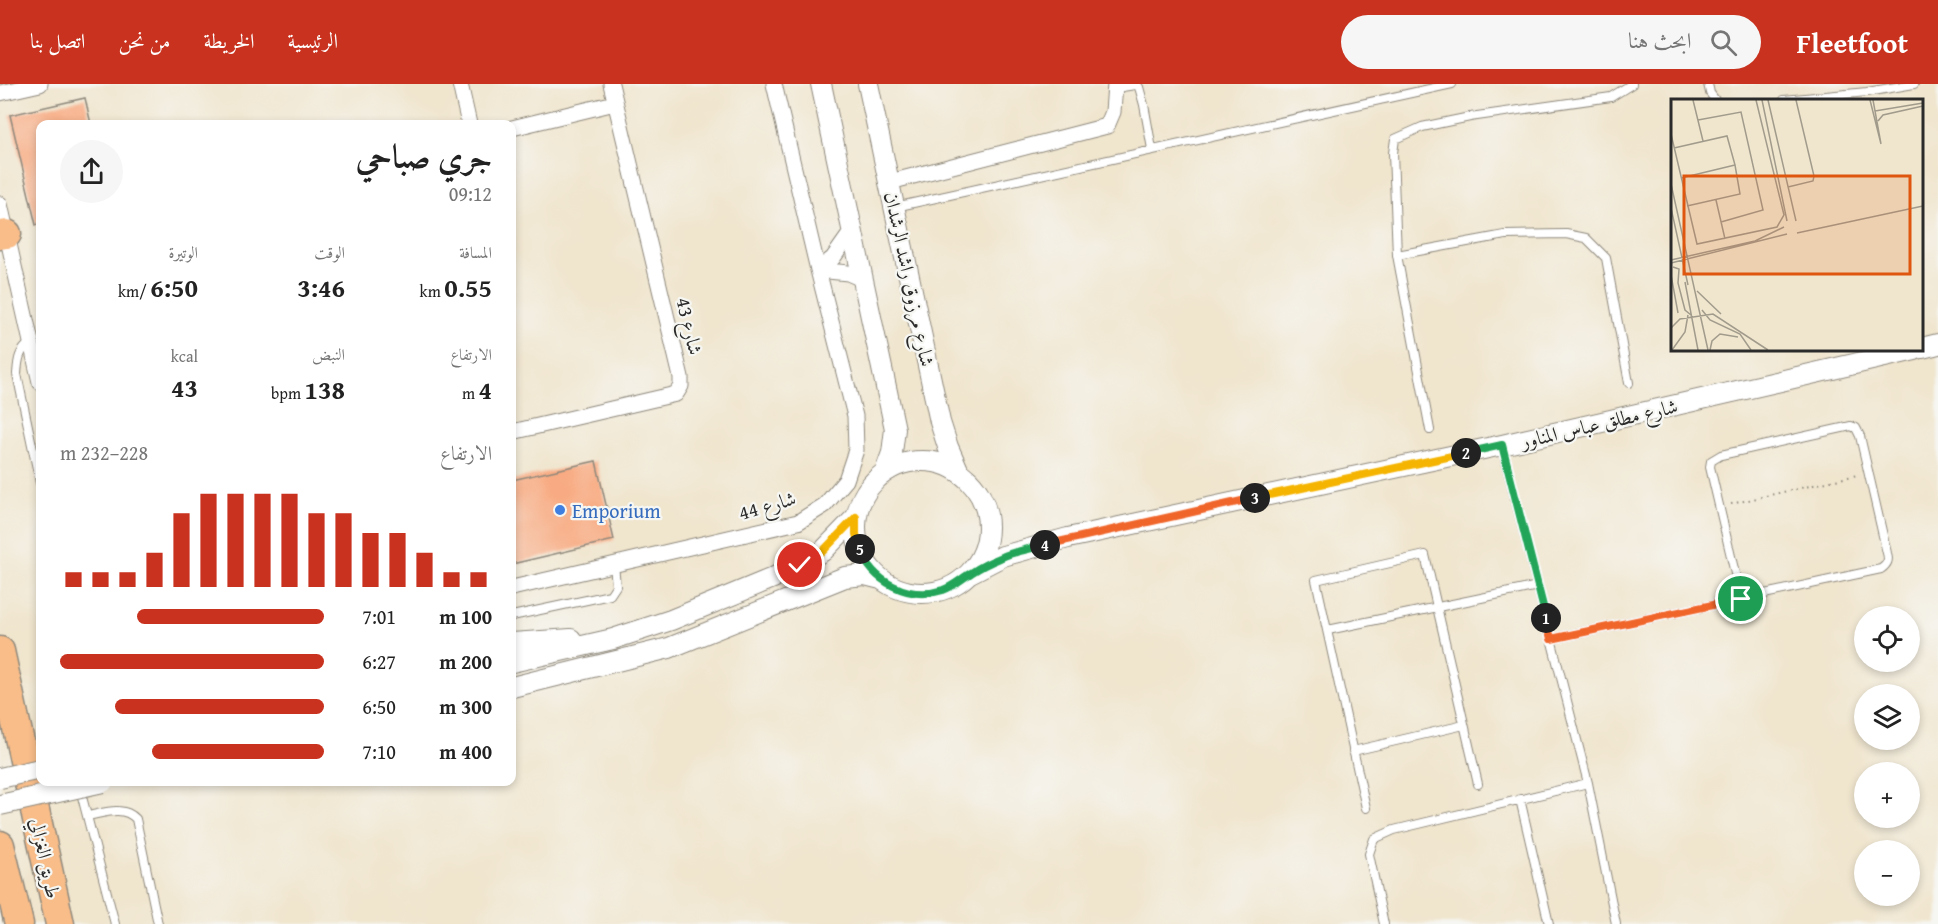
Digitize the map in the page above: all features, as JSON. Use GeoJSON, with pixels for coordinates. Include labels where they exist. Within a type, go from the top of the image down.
{"type":"FeatureCollection","features":[{"type":"Feature","properties":{"kind":"highway","name":"طريق الغزالي"},"geometry":{"type":"LineString","coordinates":[[0,651],[60,924]]}},
{"type":"Feature","properties":{"kind":"highway","name":"طريق الغزالي"},"geometry":{"type":"LineString","coordinates":[[0,845],[19,924]]}},
{"type":"Feature","properties":{"kind":"highway"},"geometry":{"type":"LineString","coordinates":[[0,851],[3,924]]}},
{"type":"Feature","properties":{"kind":"street"},"geometry":{"type":"LineString","coordinates":[[0,93],[40,84]]}},
{"type":"Feature","properties":{"kind":"street"},"geometry":{"type":"LineString","coordinates":[[460,84],[468,120]]}},
{"type":"Feature","properties":{"kind":"street","name":"شارع 43"},"geometry":{"type":"LineString","coordinates":[[516,431],[676,394],[681,386],[681,377],[611,84]]}},
{"type":"Feature","properties":{"kind":"street","name":"شارع 44"},"geometry":{"type":"LineString","coordinates":[[516,587],[798,522],[825,505],[846,480],[856,450],[855,416],[774,84]]}},
{"type":"Feature","properties":{"kind":"street"},"geometry":{"type":"LineString","coordinates":[[821,84],[895,429],[892,453],[885,472]]}},
{"type":"Feature","properties":{"kind":"street","name":"شارع مرزوق راشد الرشدان"},"geometry":{"type":"LineString","coordinates":[[868,84],[940,422],[959,472]]}},
{"type":"Feature","properties":{"kind":"street"},"geometry":{"type":"LineString","coordinates":[[890,182],[1107,126],[1113,112],[1116,86]]}},
{"type":"Feature","properties":{"kind":"street"},"geometry":{"type":"LineString","coordinates":[[516,127],[615,103]]}},
{"type":"Feature","properties":{"kind":"street"},"geometry":{"type":"LineString","coordinates":[[0,204],[3,234],[36,341]]}},
{"type":"Feature","properties":{"kind":"street"},"geometry":{"type":"LineString","coordinates":[[818,270],[833,258],[852,231]]}},
{"type":"Feature","properties":{"kind":"street"},"geometry":{"type":"LineString","coordinates":[[818,270],[841,272],[862,279]]}},
{"type":"Feature","properties":{"kind":"street"},"geometry":{"type":"LineString","coordinates":[[1923,348],[1938,344]]}},
{"type":"Feature","properties":{"kind":"street","name":"شارع مطلق عباس المناور"},"geometry":{"type":"LineString","coordinates":[[970,573],[1003,556],[1068,538],[1502,445],[1911,351]]}},
{"type":"Feature","properties":{"kind":"street"},"geometry":{"type":"LineString","coordinates":[[516,686],[669,648],[855,574],[880,579],[910,592],[926,593],[942,590],[957,583],[970,573],[981,558],[988,539],[988,520],[983,501],[973,485],[959,472],[941,464],[922,461],[902,464],[885,472],[871,484],[856,517],[856,534],[860,551],[880,579]]}},
{"type":"Feature","properties":{"kind":"street"},"geometry":{"type":"LineString","coordinates":[[516,661],[613,639],[671,620],[800,565],[823,551],[856,517]]}},
{"type":"Feature","properties":{"kind":"street"},"geometry":{"type":"LineString","coordinates":[[516,643],[613,639]]}},
{"type":"Feature","properties":{"kind":"street"},"geometry":{"type":"LineString","coordinates":[[0,778],[36,770]]}},
{"type":"Feature","properties":{"kind":"street"},"geometry":{"type":"LineString","coordinates":[[0,805],[85,786]]}},
{"type":"Feature","properties":{"kind":"lane"},"geometry":{"type":"LineString","coordinates":[[895,207],[1452,84]]}},
{"type":"Feature","properties":{"kind":"lane"},"geometry":{"type":"LineString","coordinates":[[1430,430],[1397,255],[1393,153],[1395,138],[1422,127],[1460,119],[1575,100],[1611,97],[1632,84]]}},
{"type":"Feature","properties":{"kind":"lane"},"geometry":{"type":"LineString","coordinates":[[1708,84],[1714,99]]}},
{"type":"Feature","properties":{"kind":"lane"},"geometry":{"type":"LineString","coordinates":[[1805,99],[1868,96],[1914,84]]}},
{"type":"Feature","properties":{"kind":"lane"},"geometry":{"type":"LineString","coordinates":[[1116,86],[1135,85],[1142,92],[1152,149]]}},
{"type":"Feature","properties":{"kind":"lane"},"geometry":{"type":"LineString","coordinates":[[1397,255],[1505,236],[1566,234],[1586,238],[1606,258],[1629,383]]}},
{"type":"Feature","properties":{"kind":"lane"},"geometry":{"type":"LineString","coordinates":[[36,341],[23,348],[18,361],[17,374],[36,464]]}},
{"type":"Feature","properties":{"kind":"lane"},"geometry":{"type":"LineString","coordinates":[[1551,639],[1881,570],[1886,565],[1887,552],[1859,431],[1851,426],[1721,455],[1711,461],[1710,467],[1741,599]]}},
{"type":"Feature","properties":{"kind":"lane"},"geometry":{"type":"LineString","coordinates":[[1502,445],[1588,783],[1616,924]]}},
{"type":"Feature","properties":{"kind":"lane"},"geometry":{"type":"LineString","coordinates":[[1366,808],[1316,580],[1425,555],[1478,784]]}},
{"type":"Feature","properties":{"kind":"lane"},"geometry":{"type":"LineString","coordinates":[[516,615],[610,595],[616,586],[614,564]]}},
{"type":"Feature","properties":{"kind":"lane"},"geometry":{"type":"LineString","coordinates":[[1328,630],[1538,586]]}},
{"type":"Feature","properties":{"kind":"lane"},"geometry":{"type":"LineString","coordinates":[[1353,751],[1464,725]]}},
{"type":"Feature","properties":{"kind":"lane"},"geometry":{"type":"LineString","coordinates":[[1384,924],[1369,854],[1374,839],[1394,830],[1588,783]]}},
{"type":"Feature","properties":{"kind":"lane"},"geometry":{"type":"LineString","coordinates":[[79,786],[116,924]]}},
{"type":"Feature","properties":{"kind":"lane"},"geometry":{"type":"LineString","coordinates":[[1520,799],[1549,924]]}},
{"type":"Feature","properties":{"kind":"lane"},"geometry":{"type":"LineString","coordinates":[[87,816],[120,810],[129,812],[136,819],[158,924]]}},
{"type":"Feature","properties":{"kind":"path"},"geometry":{"type":"LineString","coordinates":[[1720,506],[1868,472]]}},
{"type":"Feature","properties":{"kind":"building"},"geometry":{"type":"Polygon","coordinates":[[[85,98],[90,120],[36,120],[36,225],[10,115],[85,98]]]}},
{"type":"Feature","properties":{"kind":"building","name":"Emporium"},"geometry":{"type":"Polygon","coordinates":[[[596,461],[614,540],[516,563],[516,479],[596,461]]]}},
{"type":"Feature","properties":{"kind":"place","name":"Emporium"},"geometry":{"type":"Point","coordinates":[560,510]}},
{"type":"Feature","properties":{"kind":"route"},"geometry":{"type":"LineString","coordinates":[[800,565],[823,551],[856,517],[856,534],[860,551],[880,579],[910,592],[926,593],[942,590],[957,583],[970,573],[1003,556],[1068,538],[1502,445],[1551,639],[1741,599]]}}]}
